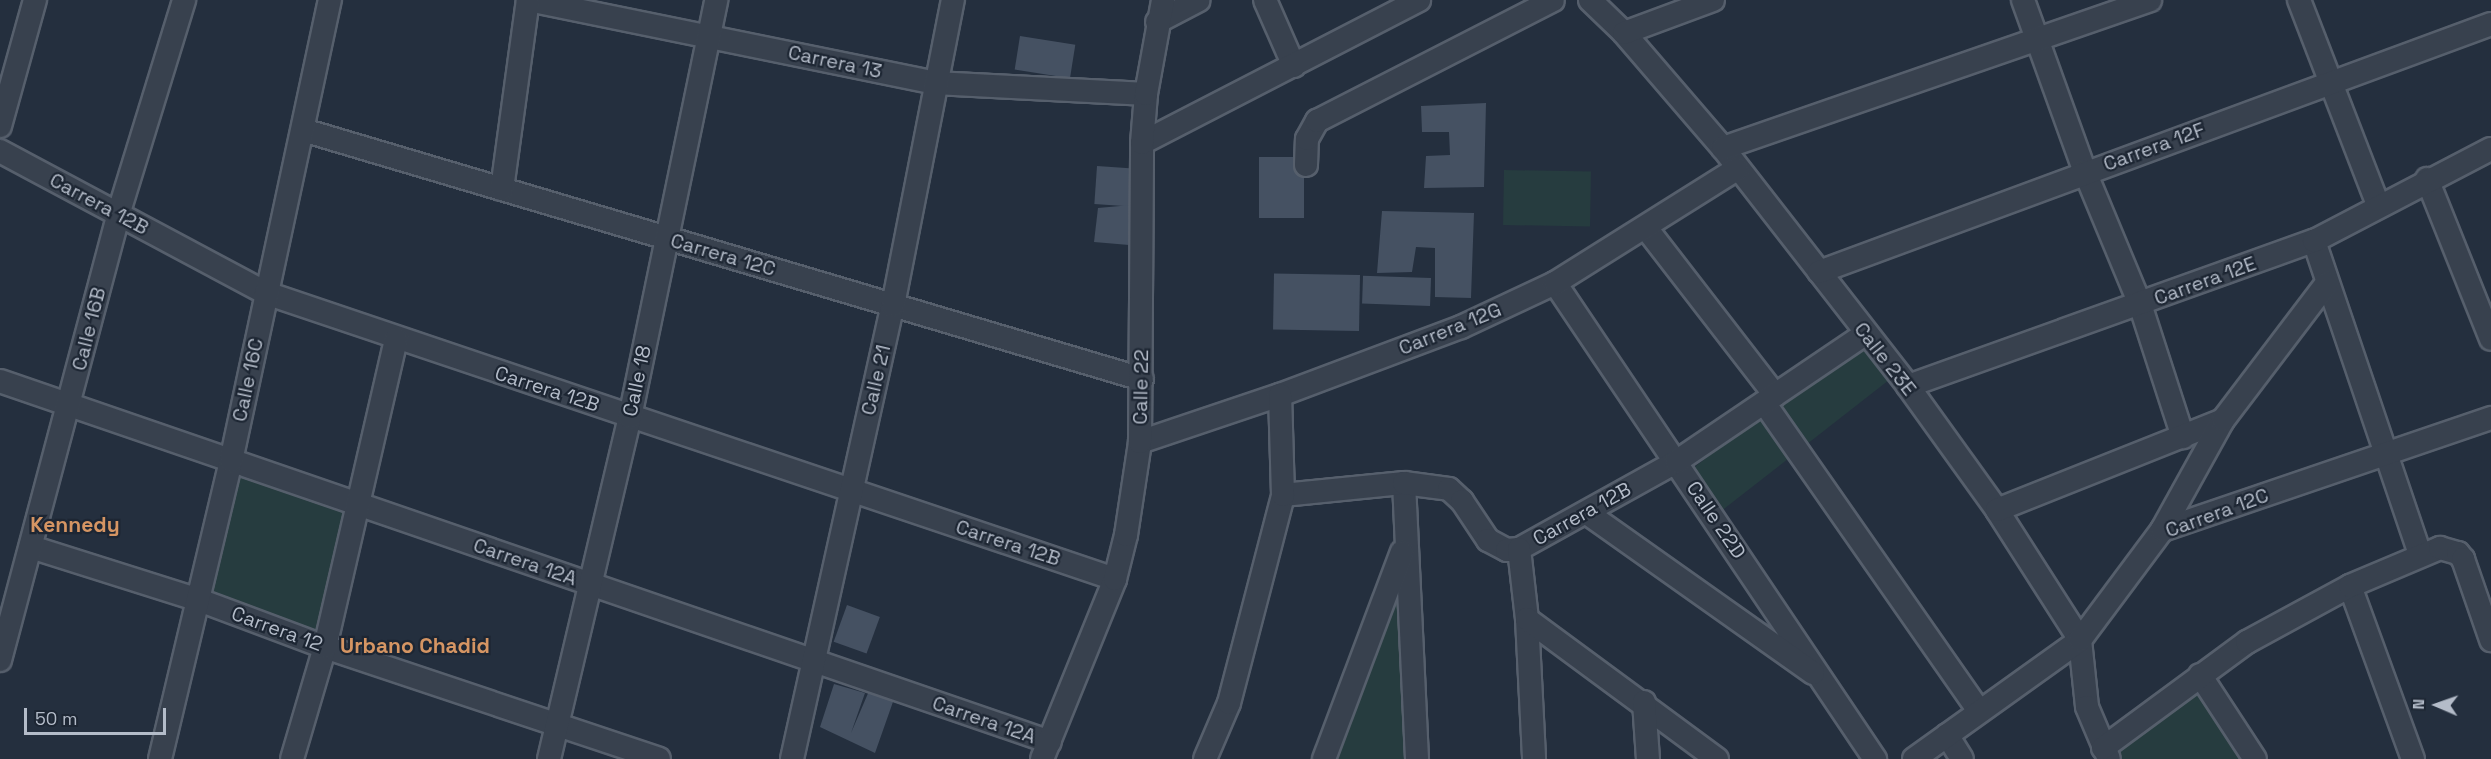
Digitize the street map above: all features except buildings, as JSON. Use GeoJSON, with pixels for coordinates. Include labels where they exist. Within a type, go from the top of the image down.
{"type":"FeatureCollection","features":[{"type":"Feature","properties":{"kind":"street"},"geometry":{"type":"LineString","coordinates":[[0,126],[35,0]]}},
{"type":"Feature","properties":{"kind":"street","name":"Calle 16B"},"geometry":{"type":"LineString","coordinates":[[0,660],[70,405],[118,215],[184,0]]}},
{"type":"Feature","properties":{"kind":"street","name":"Calle 16C"},"geometry":{"type":"LineString","coordinates":[[160,759],[200,600],[330,0]]}},
{"type":"Feature","properties":{"kind":"street"},"geometry":{"type":"LineString","coordinates":[[502,189],[528,0]]}},
{"type":"Feature","properties":{"kind":"street","name":"Carrera 13"},"geometry":{"type":"LineString","coordinates":[[528,0],[936,83],[1146,94]]}},
{"type":"Feature","properties":{"kind":"street","name":"Calle 18"},"geometry":{"type":"LineString","coordinates":[[549,759],[630,417],[716,0]]}},
{"type":"Feature","properties":{"kind":"street","name":"Calle 21"},"geometry":{"type":"LineString","coordinates":[[792,759],[816,662],[850,490],[893,305],[953,0]]}},
{"type":"Feature","properties":{"kind":"street","name":"Calle 22"},"geometry":{"type":"LineString","coordinates":[[1046,751],[1115,579],[1140,441],[1142,143],[1146,94],[1157,22],[1163,0]]}},
{"type":"Feature","properties":{"kind":"street"},"geometry":{"type":"LineString","coordinates":[[1157,22],[1199,0]]}},
{"type":"Feature","properties":{"kind":"street"},"geometry":{"type":"LineString","coordinates":[[1265,0],[1294,66]]}},
{"type":"Feature","properties":{"kind":"street"},"geometry":{"type":"LineString","coordinates":[[1142,143],[1419,0]]}},
{"type":"Feature","properties":{"kind":"street"},"geometry":{"type":"LineString","coordinates":[[1306,165],[1306,139],[1317,121],[1553,0]]}},
{"type":"Feature","properties":{"kind":"street","name":"Calle 23E"},"geometry":{"type":"LineString","coordinates":[[1590,0],[1624,33],[1723,148],[1864,334],[1908,386],[1997,510],[2080,640],[2087,707],[2106,754]]}},
{"type":"Feature","properties":{"kind":"street"},"geometry":{"type":"LineString","coordinates":[[1624,33],[1713,0]]}},
{"type":"Feature","properties":{"kind":"street"},"geometry":{"type":"LineString","coordinates":[[2023,0],[2085,172],[2140,304],[2183,437]]}},
{"type":"Feature","properties":{"kind":"street"},"geometry":{"type":"LineString","coordinates":[[1723,148],[2150,0]]}},
{"type":"Feature","properties":{"kind":"street"},"geometry":{"type":"LineString","coordinates":[[2299,0],[2378,205]]}},
{"type":"Feature","properties":{"kind":"street","name":"Carrera 12F"},"geometry":{"type":"LineString","coordinates":[[1819,272],[2491,24]]}},
{"type":"Feature","properties":{"kind":"street","name":"Carrera 12C"},"geometry":{"type":"LineString","coordinates":[[303,130],[1142,379]]}},
{"type":"Feature","properties":{"kind":"street","name":"Carrera 12E"},"geometry":{"type":"LineString","coordinates":[[1908,386],[2314,241],[2427,179],[2491,149]]}},
{"type":"Feature","properties":{"kind":"street","name":"Carrera 12B"},"geometry":{"type":"LineString","coordinates":[[0,151],[266,293],[396,339],[1115,579]]}},
{"type":"Feature","properties":{"kind":"street","name":"Carrera 12G"},"geometry":{"type":"LineString","coordinates":[[1140,441],[1280,395],[1461,327],[1555,283],[1737,169]]}},
{"type":"Feature","properties":{"kind":"street"},"geometry":{"type":"LineString","coordinates":[[2427,179],[2491,339]]}},
{"type":"Feature","properties":{"kind":"street"},"geometry":{"type":"LineString","coordinates":[[1646,228],[1770,399],[1978,709]]}},
{"type":"Feature","properties":{"kind":"street"},"geometry":{"type":"LineString","coordinates":[[2314,241],[2420,555]]}},
{"type":"Feature","properties":{"kind":"street","name":"Calle 22D"},"geometry":{"type":"LineString","coordinates":[[1555,283],[1875,759]]}},
{"type":"Feature","properties":{"kind":"street"},"geometry":{"type":"LineString","coordinates":[[2162,530],[2223,420],[2327,283]]}},
{"type":"Feature","properties":{"kind":"street","name":"Carrera 12B"},"geometry":{"type":"LineString","coordinates":[[1283,495],[1404,483],[1449,489],[1462,501],[1488,540],[1507,550],[1519,549],[1676,462],[1864,334]]}},
{"type":"Feature","properties":{"kind":"street"},"geometry":{"type":"LineString","coordinates":[[292,759],[325,647],[396,339]]}},
{"type":"Feature","properties":{"kind":"street","name":"Carrera 12A"},"geometry":{"type":"LineString","coordinates":[[0,381],[816,662],[1046,751]]}},
{"type":"Feature","properties":{"kind":"street"},"geometry":{"type":"LineString","coordinates":[[1205,759],[1229,703],[1283,495],[1280,395]]}},
{"type":"Feature","properties":{"kind":"street","name":"Carrera 12C"},"geometry":{"type":"LineString","coordinates":[[1914,759],[1978,709],[2080,640],[2162,530],[2491,418]]}},
{"type":"Feature","properties":{"kind":"street"},"geometry":{"type":"LineString","coordinates":[[1997,510],[2223,420]]}},
{"type":"Feature","properties":{"kind":"street"},"geometry":{"type":"LineString","coordinates":[[1404,483],[1417,759]]}},
{"type":"Feature","properties":{"kind":"street"},"geometry":{"type":"LineString","coordinates":[[1587,513],[1824,681]]}},
{"type":"Feature","properties":{"kind":"street"},"geometry":{"type":"LineString","coordinates":[[1324,759],[1406,542]]}},
{"type":"Feature","properties":{"kind":"street","name":"Carrera 12"},"geometry":{"type":"LineString","coordinates":[[31,547],[200,600],[325,647],[659,759]]}},
{"type":"Feature","properties":{"kind":"street"},"geometry":{"type":"LineString","coordinates":[[2106,754],[2200,675],[2247,642],[2350,586],[2440,548],[2451,550],[2463,559],[2491,640]]}},
{"type":"Feature","properties":{"kind":"street"},"geometry":{"type":"LineString","coordinates":[[1519,549],[1527,619],[1534,759]]}},
{"type":"Feature","properties":{"kind":"street"},"geometry":{"type":"LineString","coordinates":[[2350,586],[2413,759]]}},
{"type":"Feature","properties":{"kind":"street"},"geometry":{"type":"LineString","coordinates":[[1527,619],[1644,702],[1717,759]]}},
{"type":"Feature","properties":{"kind":"street"},"geometry":{"type":"LineString","coordinates":[[2200,675],[2255,759]]}},
{"type":"Feature","properties":{"kind":"street"},"geometry":{"type":"LineString","coordinates":[[1644,702],[1648,759]]}},
{"type":"Feature","properties":{"kind":"street"},"geometry":{"type":"LineString","coordinates":[[1947,735],[1962,759]]}},
{"type":"Feature","properties":{"kind":"green space"},"geometry":{"type":"Polygon","coordinates":[[[1504,170],[1591,172],[1590,227],[1503,225],[1504,170]]]}},
{"type":"Feature","properties":{"kind":"green space"},"geometry":{"type":"Polygon","coordinates":[[[1865,334],[1896,374],[1717,515],[1685,474],[1865,334]]]}},
{"type":"Feature","properties":{"kind":"green space"},"geometry":{"type":"Polygon","coordinates":[[[231,461],[359,505],[325,647],[199,600],[231,461]]]}},
{"type":"Feature","properties":{"kind":"green space"},"geometry":{"type":"Polygon","coordinates":[[[1406,542],[1417,759],[1324,759],[1406,542]]]}},
{"type":"Feature","properties":{"kind":"green space"},"geometry":{"type":"Polygon","coordinates":[[[2200,675],[2248,759],[2109,759],[2200,675]]]}},
{"type":"Feature","properties":{"kind":"district","name":"Kennedy"},"geometry":{"type":"Point","coordinates":[75,525]}},
{"type":"Feature","properties":{"kind":"district","name":"Urbano Chadid"},"geometry":{"type":"Point","coordinates":[415,646]}}]}
